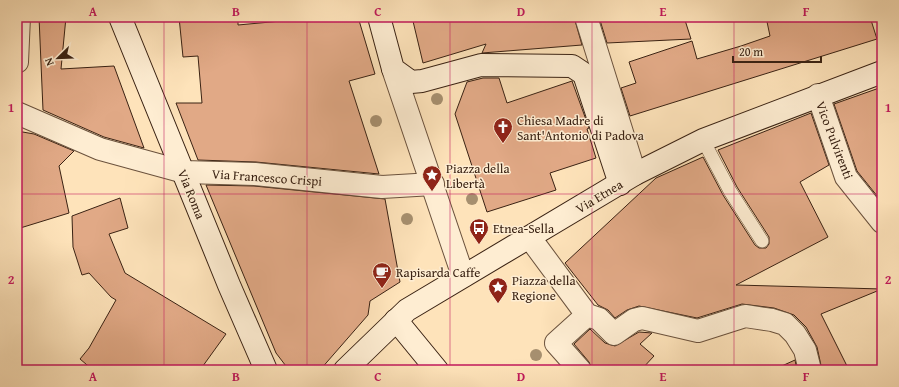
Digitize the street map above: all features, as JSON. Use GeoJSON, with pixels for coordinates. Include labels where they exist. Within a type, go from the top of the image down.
{"type":"FeatureCollection","features":[{"type":"Feature","properties":{"kind":"street"},"geometry":{"type":"LineString","coordinates":[[17,62],[19,17]]}},
{"type":"Feature","properties":{"kind":"street","name":"Via Roma"},"geometry":{"type":"LineString","coordinates":[[120,17],[229,285],[266,370]]}},
{"type":"Feature","properties":{"kind":"street"},"geometry":{"type":"LineString","coordinates":[[379,17],[393,69],[463,276]]}},
{"type":"Feature","properties":{"kind":"street"},"geometry":{"type":"LineString","coordinates":[[586,17],[627,179]]}},
{"type":"Feature","properties":{"kind":"street"},"geometry":{"type":"LineString","coordinates":[[393,69],[411,82],[422,81],[481,65],[572,66],[584,74],[627,179]]}},
{"type":"Feature","properties":{"kind":"street","name":"Via Etnea"},"geometry":{"type":"LineString","coordinates":[[345,370],[407,310],[627,179],[704,140],[818,95],[882,72]]}},
{"type":"Feature","properties":{"kind":"street","name":"Vico Pulvirenti"},"geometry":{"type":"LineString","coordinates":[[818,95],[846,177],[882,222]]}},
{"type":"Feature","properties":{"kind":"street","name":"Via Francesco Crispi"},"geometry":{"type":"LineString","coordinates":[[17,113],[100,149],[184,172],[255,174],[382,187],[433,184]]}},
{"type":"Feature","properties":{"kind":"street"},"geometry":{"type":"LineString","coordinates":[[530,238],[587,315],[599,319],[614,334],[634,320],[642,318],[698,331],[745,316],[772,320],[785,324],[795,334],[804,350],[810,370]]}},
{"type":"Feature","properties":{"kind":"street"},"geometry":{"type":"LineString","coordinates":[[580,370],[556,343],[587,315]]}},
{"type":"Feature","properties":{"kind":"street"},"geometry":{"type":"LineString","coordinates":[[396,320],[437,370]]}},
{"type":"Feature","properties":{"kind":"lane"},"geometry":{"type":"LineString","coordinates":[[704,140],[730,191],[762,241]]}},
{"type":"Feature","properties":{"kind":"building"},"geometry":{"type":"Polygon","coordinates":[[[39,17],[66,17],[61,69],[114,66],[144,148],[104,137],[43,110],[39,17]]]}},
{"type":"Feature","properties":{"kind":"building"},"geometry":{"type":"Polygon","coordinates":[[[179,17],[238,17],[238,25],[292,20],[291,17],[358,17],[375,74],[349,81],[379,174],[256,162],[198,160],[176,103],[202,103],[198,56],[183,57],[179,17]]]}},
{"type":"Feature","properties":{"kind":"building"},"geometry":{"type":"Polygon","coordinates":[[[412,17],[574,17],[582,45],[482,53],[486,44],[423,63],[412,17]]]}},
{"type":"Feature","properties":{"kind":"building"},"geometry":{"type":"Polygon","coordinates":[[[599,17],[684,17],[691,39],[607,43],[599,17]]]}},
{"type":"Feature","properties":{"kind":"building"},"geometry":{"type":"Polygon","coordinates":[[[766,17],[870,17],[877,39],[630,116],[621,88],[636,83],[629,62],[692,41],[697,59],[741,46],[770,36],[766,17]]]}},
{"type":"Feature","properties":{"kind":"building","name":"Chiesa Madre di Sant'Antonio di Padova"},"geometry":{"type":"Polygon","coordinates":[[[483,78],[499,78],[507,103],[572,81],[589,128],[587,129],[596,158],[550,173],[556,190],[487,212],[455,114],[467,82],[483,78]]]}},
{"type":"Feature","properties":{"kind":"building"},"geometry":{"type":"Polygon","coordinates":[[[882,87],[882,202],[857,171],[834,104],[882,87]]]}},
{"type":"Feature","properties":{"kind":"building"},"geometry":{"type":"Polygon","coordinates":[[[811,113],[829,165],[800,182],[828,237],[736,285],[882,289],[821,314],[849,370],[822,370],[817,347],[806,327],[794,315],[774,308],[742,304],[697,318],[639,306],[627,310],[615,318],[608,310],[598,305],[565,263],[656,178],[703,157],[723,195],[755,245],[759,248],[766,248],[769,244],[769,237],[737,187],[718,150],[811,113]]]}},
{"type":"Feature","properties":{"kind":"building"},"geometry":{"type":"Polygon","coordinates":[[[17,131],[34,134],[74,151],[59,166],[69,213],[17,229],[17,131]]]}},
{"type":"Feature","properties":{"kind":"building"},"geometry":{"type":"Polygon","coordinates":[[[206,185],[254,186],[385,199],[400,282],[370,301],[368,315],[320,370],[289,370],[276,353],[206,185]]]}},
{"type":"Feature","properties":{"kind":"building"},"geometry":{"type":"Polygon","coordinates":[[[120,198],[128,228],[109,234],[125,273],[226,334],[200,370],[93,370],[80,359],[89,348],[116,300],[111,297],[89,273],[82,275],[73,247],[72,216],[120,198]]]}},
{"type":"Feature","properties":{"kind":"building"},"geometry":{"type":"Polygon","coordinates":[[[590,329],[605,343],[615,346],[639,332],[652,333],[640,344],[654,356],[641,370],[592,370],[589,362],[574,344],[590,329]]]}},
{"type":"Feature","properties":{"kind":"building"},"geometry":{"type":"Polygon","coordinates":[[[795,360],[797,370],[773,370],[795,360]]]}},
{"type":"Feature","properties":{"kind":"place","name":"Chiesa Madre di Sant'Antonio di Padova"},"geometry":{"type":"Point","coordinates":[503,144]}},
{"type":"Feature","properties":{"kind":"place","name":"Piazza della Libertà"},"geometry":{"type":"Point","coordinates":[432,192]}},
{"type":"Feature","properties":{"kind":"place","name":"Etnea-Sella"},"geometry":{"type":"Point","coordinates":[479,245]}},
{"type":"Feature","properties":{"kind":"place","name":"Rapisarda Caffe"},"geometry":{"type":"Point","coordinates":[382,289]}},
{"type":"Feature","properties":{"kind":"place","name":"Piazza della Regione"},"geometry":{"type":"Point","coordinates":[498,304]}}]}
